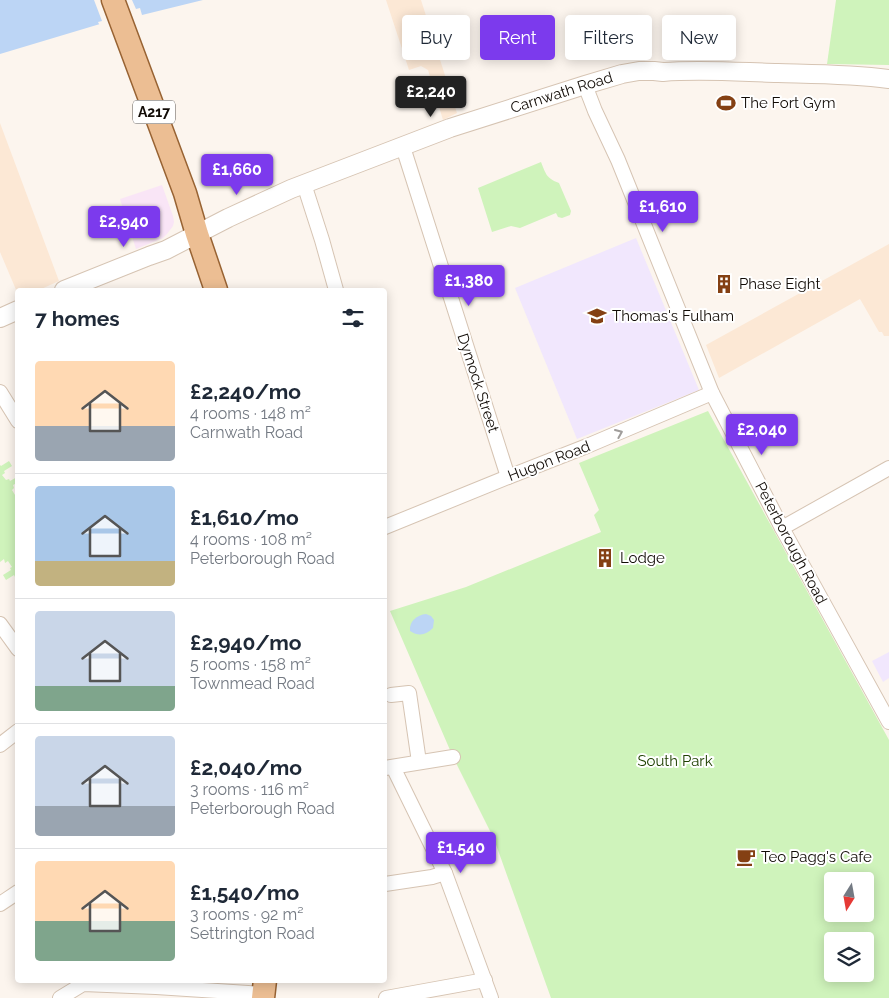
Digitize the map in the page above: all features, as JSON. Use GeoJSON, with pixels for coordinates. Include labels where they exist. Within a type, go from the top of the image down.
{"type":"FeatureCollection","features":[{"type":"Feature","properties":{"kind":"main road","name":"A217"},"geometry":{"type":"LineString","coordinates":[[113,0],[185,194],[215,288]]}},
{"type":"Feature","properties":{"kind":"street","name":"Carnwath Road"},"geometry":{"type":"LineString","coordinates":[[69,288],[166,250],[228,218],[304,184],[450,128],[585,85],[639,71],[717,71],[889,79]]}},
{"type":"Feature","properties":{"kind":"street","name":"Peterborough Road"},"geometry":{"type":"LineString","coordinates":[[585,85],[618,160],[712,393],[782,528],[889,722]]}},
{"type":"Feature","properties":{"kind":"street","name":"Dymock Street"},"geometry":{"type":"LineString","coordinates":[[403,147],[508,477]]}},
{"type":"Feature","properties":{"kind":"street"},"geometry":{"type":"LineString","coordinates":[[304,184],[335,288]]}},
{"type":"Feature","properties":{"kind":"street"},"geometry":{"type":"LineString","coordinates":[[0,318],[15,311]]}},
{"type":"Feature","properties":{"kind":"street"},"geometry":{"type":"LineString","coordinates":[[0,392],[15,416]]}},
{"type":"Feature","properties":{"kind":"street","name":"Hugon Road"},"geometry":{"type":"LineString","coordinates":[[387,526],[588,446],[712,393]]}},
{"type":"Feature","properties":{"kind":"street"},"geometry":{"type":"LineString","coordinates":[[782,528],[889,468]]}},
{"type":"Feature","properties":{"kind":"street"},"geometry":{"type":"LineString","coordinates":[[0,624],[15,645]]}},
{"type":"Feature","properties":{"kind":"street"},"geometry":{"type":"LineString","coordinates":[[391,695],[409,693],[419,762]]}},
{"type":"Feature","properties":{"kind":"street"},"geometry":{"type":"LineString","coordinates":[[0,745],[15,733]]}},
{"type":"Feature","properties":{"kind":"street"},"geometry":{"type":"LineString","coordinates":[[452,757],[389,767],[445,873],[491,998]]}},
{"type":"Feature","properties":{"kind":"street"},"geometry":{"type":"LineString","coordinates":[[387,884],[432,877],[445,873]]}},
{"type":"Feature","properties":{"kind":"street"},"geometry":{"type":"LineString","coordinates":[[0,904],[15,894]]}},
{"type":"Feature","properties":{"kind":"street"},"geometry":{"type":"LineString","coordinates":[[386,998],[485,980]]}},
{"type":"Feature","properties":{"kind":"street"},"geometry":{"type":"LineString","coordinates":[[60,998],[82,984],[264,991]]}},
{"type":"Feature","properties":{"kind":"shaded area"},"geometry":{"type":"Polygon","coordinates":[[[386,0],[421,0],[426,15],[402,15],[402,49],[386,0]]]}},
{"type":"Feature","properties":{"kind":"shaded area"},"geometry":{"type":"Polygon","coordinates":[[[406,60],[440,60],[457,113],[443,120],[428,70],[421,66],[409,70],[406,60]]]}},
{"type":"Feature","properties":{"kind":"shaded area"},"geometry":{"type":"Polygon","coordinates":[[[0,123],[59,281],[43,288],[15,288],[0,252],[0,123]]]}},
{"type":"Feature","properties":{"kind":"shaded area"},"geometry":{"type":"Polygon","coordinates":[[[162,185],[173,216],[173,226],[163,238],[136,249],[120,199],[162,185]]]}},
{"type":"Feature","properties":{"kind":"shaded area","name":"Thomas's Fulham"},"geometry":{"type":"Polygon","coordinates":[[[636,238],[699,390],[577,439],[515,288],[636,238]]]}},
{"type":"Feature","properties":{"kind":"shaded area"},"geometry":{"type":"Polygon","coordinates":[[[889,244],[889,336],[884,336],[882,332],[879,332],[860,299],[719,378],[706,345],[889,244]]]}},
{"type":"Feature","properties":{"kind":"shaded area"},"geometry":{"type":"Polygon","coordinates":[[[889,652],[889,678],[883,682],[872,661],[889,652]]]}},
{"type":"Feature","properties":{"kind":"green space"},"geometry":{"type":"Polygon","coordinates":[[[836,0],[889,0],[889,65],[827,64],[836,0]]]}},
{"type":"Feature","properties":{"kind":"green space"},"geometry":{"type":"Polygon","coordinates":[[[541,162],[547,175],[559,183],[571,211],[570,215],[562,218],[558,217],[556,213],[520,228],[511,226],[492,232],[478,188],[541,162]]]}},
{"type":"Feature","properties":{"kind":"green space","name":"South Park"},"geometry":{"type":"Polygon","coordinates":[[[708,411],[889,740],[889,998],[551,998],[494,839],[453,757],[390,611],[466,587],[601,532],[594,515],[599,510],[579,463],[708,411]]]}},
{"type":"Feature","properties":{"kind":"green space"},"geometry":{"type":"Polygon","coordinates":[[[9,461],[12,466],[4,471],[5,473],[2,475],[6,480],[9,479],[10,481],[15,478],[12,490],[15,495],[15,577],[14,575],[6,580],[3,575],[11,570],[10,568],[12,567],[8,561],[5,563],[4,559],[0,562],[1,466],[9,461]]]}},
{"type":"Feature","properties":{"kind":"water"},"geometry":{"type":"Polygon","coordinates":[[[0,0],[203,0],[142,15],[120,18],[0,54],[0,0]]]}},
{"type":"Feature","properties":{"kind":"water"},"geometry":{"type":"Polygon","coordinates":[[[426,614],[434,620],[433,628],[422,634],[410,631],[414,619],[426,614]]]}},
{"type":"Feature","properties":{"kind":"pier"},"geometry":{"type":"Polygon","coordinates":[[[94,0],[132,0],[136,9],[140,8],[142,15],[139,18],[100,26],[98,22],[102,21],[94,0]]]}},
{"type":"Feature","properties":{"kind":"place","name":"The Fort Gym"},"geometry":{"type":"Point","coordinates":[726,103]}},
{"type":"Feature","properties":{"kind":"place","name":"Phase Eight"},"geometry":{"type":"Point","coordinates":[724,284]}},
{"type":"Feature","properties":{"kind":"place","name":"Thomas's Fulham"},"geometry":{"type":"Point","coordinates":[597,316]}},
{"type":"Feature","properties":{"kind":"place","name":"Lodge"},"geometry":{"type":"Point","coordinates":[605,558]}},
{"type":"Feature","properties":{"kind":"place","name":"Teo Pagg's Cafe"},"geometry":{"type":"Point","coordinates":[746,857]}}]}
